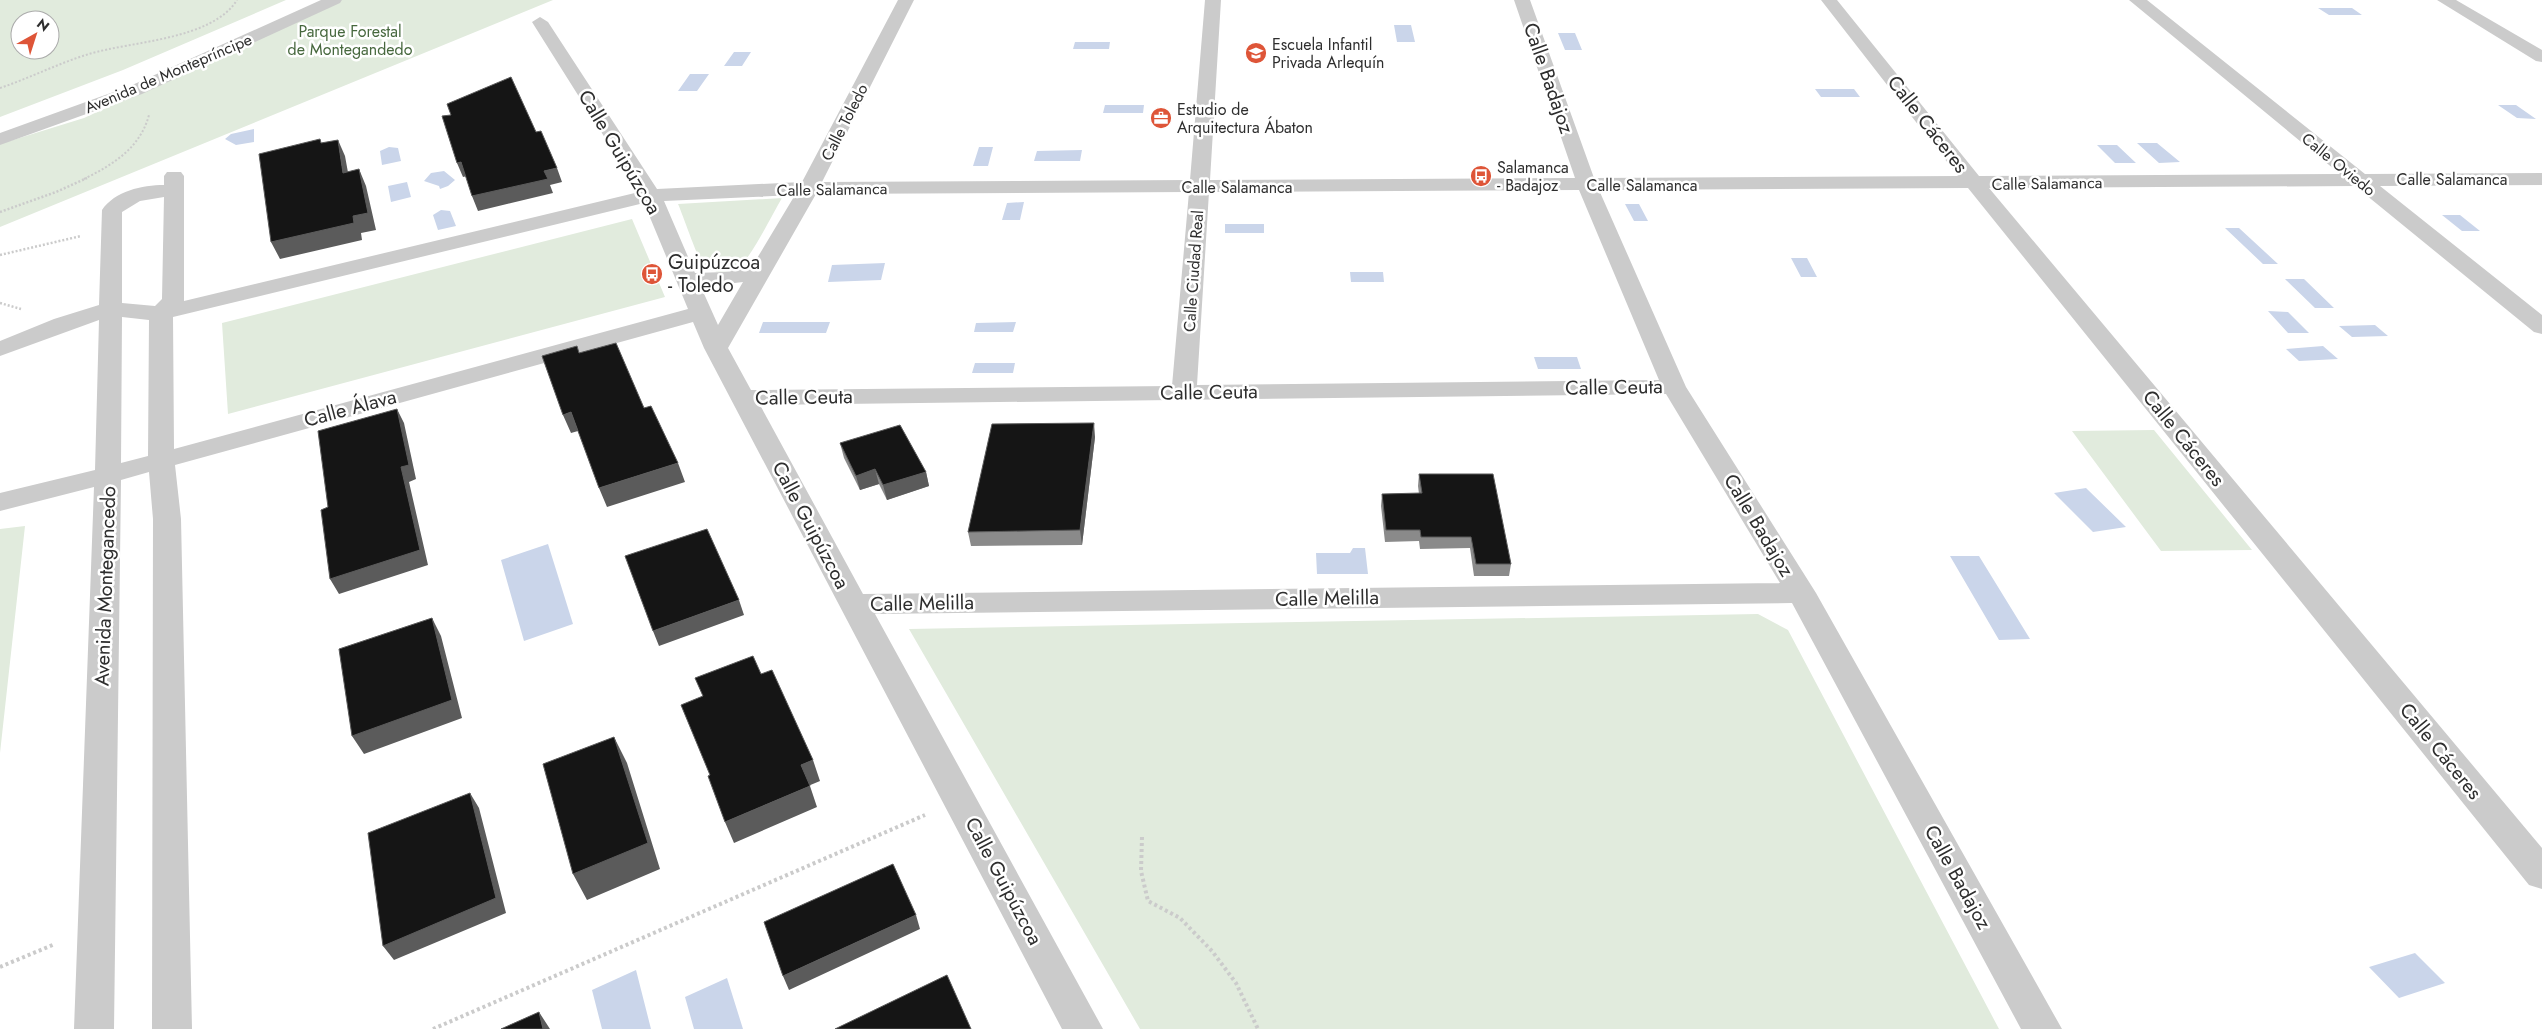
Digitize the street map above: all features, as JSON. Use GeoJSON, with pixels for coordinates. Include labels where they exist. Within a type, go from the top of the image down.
{"type":"FeatureCollection","features":[{"type":"Feature","properties":{"kind":"street","name":"Avenida de Montepríncipe"},"geometry":{"type":"LineString","coordinates":[[0,124],[105,87],[304,0]]}},
{"type":"Feature","properties":{"kind":"street","name":"Avenida de Montepríncipe"},"geometry":{"type":"LineString","coordinates":[[0,138],[136,90],[334,0]]}},
{"type":"Feature","properties":{"kind":"street","name":"Calle Toledo"},"geometry":{"type":"LineString","coordinates":[[716,348],[810,188],[906,0]]}},
{"type":"Feature","properties":{"kind":"street","name":"Calle Ciudad Real"},"geometry":{"type":"LineString","coordinates":[[1184,392],[1214,0]]}},
{"type":"Feature","properties":{"kind":"street","name":"Calle Badajoz"},"geometry":{"type":"LineString","coordinates":[[1522,0],[1587,185],[1674,387],[1801,593],[2042,1029]]}},
{"type":"Feature","properties":{"kind":"street","name":"Calle Cáceres"},"geometry":{"type":"LineString","coordinates":[[1829,0],[1974,184],[2542,874]]}},
{"type":"Feature","properties":{"kind":"street","name":"Calle Oviedo"},"geometry":{"type":"LineString","coordinates":[[2136,0],[2542,327]]}},
{"type":"Feature","properties":{"kind":"street"},"geometry":{"type":"LineString","coordinates":[[2444,0],[2542,57]]}},
{"type":"Feature","properties":{"kind":"street","name":"Calle Guipúzcoa"},"geometry":{"type":"LineString","coordinates":[[540,22],[652,195],[699,313],[716,348],[1084,1029]]}},
{"type":"Feature","properties":{"kind":"street","name":"Calle Salamanca"},"geometry":{"type":"LineString","coordinates":[[652,195],[810,188],[1974,184],[2542,179]]}},
{"type":"Feature","properties":{"kind":"street","name":"Avenida Montegancedo"},"geometry":{"type":"LineString","coordinates":[[94,1029],[112,308],[112,210],[118,204],[140,194],[174,184],[173,301],[161,313]]}},
{"type":"Feature","properties":{"kind":"street"},"geometry":{"type":"LineString","coordinates":[[0,349],[62,324],[112,308],[136,313],[161,313],[652,195]]}},
{"type":"Feature","properties":{"kind":"street"},"geometry":{"type":"LineString","coordinates":[[686,279],[718,282],[763,269]]}},
{"type":"Feature","properties":{"kind":"street"},"geometry":{"type":"LineString","coordinates":[[161,313],[162,460],[167,519],[172,1029]]}},
{"type":"Feature","properties":{"kind":"street","name":"Calle Álava"},"geometry":{"type":"LineString","coordinates":[[0,502],[108,475],[699,313]]}},
{"type":"Feature","properties":{"kind":"street","name":"Calle Ceuta"},"geometry":{"type":"LineString","coordinates":[[744,398],[1674,387]]}},
{"type":"Feature","properties":{"kind":"street","name":"Calle Melilla"},"geometry":{"type":"LineString","coordinates":[[854,604],[1801,593]]}},
{"type":"Feature","properties":{"kind":"path"},"geometry":{"type":"LineString","coordinates":[[0,88],[88,54],[129,42],[167,36],[214,21],[230,12],[237,0]]}},
{"type":"Feature","properties":{"kind":"path"},"geometry":{"type":"LineString","coordinates":[[0,212],[61,191],[101,169],[141,136],[150,113]]}},
{"type":"Feature","properties":{"kind":"path"},"geometry":{"type":"LineString","coordinates":[[0,255],[111,229]]}},
{"type":"Feature","properties":{"kind":"path"},"geometry":{"type":"LineString","coordinates":[[433,1029],[961,799]]}},
{"type":"Feature","properties":{"kind":"path"},"geometry":{"type":"LineString","coordinates":[[1142,837],[1141,871],[1148,901],[1180,918],[1212,951],[1236,983],[1258,1029]]}},
{"type":"Feature","properties":{"kind":"path"},"geometry":{"type":"LineString","coordinates":[[0,967],[96,929]]}},
{"type":"Feature","properties":{"kind":"green space"},"geometry":{"type":"Polygon","coordinates":[[[0,0],[286,0],[123,70],[0,117],[0,0]]]}},
{"type":"Feature","properties":{"kind":"green space","name":"Parque Forestal de Montegandedo"},"geometry":{"type":"Polygon","coordinates":[[[342,0],[553,0],[0,227],[0,144],[84,118],[342,0]]]}},
{"type":"Feature","properties":{"kind":"green space"},"geometry":{"type":"Polygon","coordinates":[[[782,198],[747,257],[732,272],[714,271],[703,265],[678,204],[782,198]]]}},
{"type":"Feature","properties":{"kind":"green space"},"geometry":{"type":"Polygon","coordinates":[[[632,219],[665,297],[228,414],[222,323],[632,219]]]}},
{"type":"Feature","properties":{"kind":"green space"},"geometry":{"type":"Polygon","coordinates":[[[2154,430],[2252,550],[2161,551],[2072,431],[2154,430]]]}},
{"type":"Feature","properties":{"kind":"green space"},"geometry":{"type":"Polygon","coordinates":[[[25,526],[0,753],[0,529],[25,526]]]}},
{"type":"Feature","properties":{"kind":"green space"},"geometry":{"type":"Polygon","coordinates":[[[1758,614],[1788,630],[1999,1029],[1140,1029],[909,629],[1758,614]]]}},
{"type":"Feature","properties":{"kind":"water"},"geometry":{"type":"Polygon","coordinates":[[[2318,8],[2352,8],[2362,15],[2329,15],[2318,8]]]}},
{"type":"Feature","properties":{"kind":"water"},"geometry":{"type":"Polygon","coordinates":[[[1394,25],[1411,25],[1415,42],[1397,42],[1394,25]]]}},
{"type":"Feature","properties":{"kind":"water"},"geometry":{"type":"Polygon","coordinates":[[[1558,33],[1575,33],[1582,50],[1565,50],[1558,33]]]}},
{"type":"Feature","properties":{"kind":"water"},"geometry":{"type":"Polygon","coordinates":[[[1075,42],[1110,42],[1109,49],[1073,49],[1075,42]]]}},
{"type":"Feature","properties":{"kind":"water"},"geometry":{"type":"Polygon","coordinates":[[[734,52],[751,52],[742,66],[724,66],[734,52]]]}},
{"type":"Feature","properties":{"kind":"water"},"geometry":{"type":"Polygon","coordinates":[[[690,74],[709,74],[697,91],[678,91],[690,74]]]}},
{"type":"Feature","properties":{"kind":"water"},"geometry":{"type":"Polygon","coordinates":[[[1815,89],[1854,89],[1860,97],[1821,97],[1815,89]]]}},
{"type":"Feature","properties":{"kind":"water"},"geometry":{"type":"Polygon","coordinates":[[[1105,105],[1144,105],[1143,113],[1103,113],[1105,105]]]}},
{"type":"Feature","properties":{"kind":"water"},"geometry":{"type":"Polygon","coordinates":[[[2498,105],[2516,105],[2536,119],[2517,118],[2498,105]]]}},
{"type":"Feature","properties":{"kind":"water"},"geometry":{"type":"Polygon","coordinates":[[[254,129],[254,142],[236,145],[225,139],[231,134],[254,129]]]}},
{"type":"Feature","properties":{"kind":"water"},"geometry":{"type":"Polygon","coordinates":[[[2137,143],[2157,143],[2180,162],[2159,163],[2137,143]]]}},
{"type":"Feature","properties":{"kind":"water"},"geometry":{"type":"Polygon","coordinates":[[[2097,145],[2117,145],[2136,163],[2115,163],[2097,145]]]}},
{"type":"Feature","properties":{"kind":"water"},"geometry":{"type":"Polygon","coordinates":[[[389,147],[398,148],[401,161],[382,165],[380,151],[389,147]]]}},
{"type":"Feature","properties":{"kind":"water"},"geometry":{"type":"Polygon","coordinates":[[[979,147],[993,147],[988,166],[973,166],[979,147]]]}},
{"type":"Feature","properties":{"kind":"water"},"geometry":{"type":"Polygon","coordinates":[[[1082,150],[1080,161],[1034,161],[1037,151],[1082,150]]]}},
{"type":"Feature","properties":{"kind":"water"},"geometry":{"type":"Polygon","coordinates":[[[444,171],[455,180],[448,186],[440,189],[439,186],[424,181],[431,173],[444,171]]]}},
{"type":"Feature","properties":{"kind":"water"},"geometry":{"type":"Polygon","coordinates":[[[407,182],[411,197],[391,202],[388,186],[407,182]]]}},
{"type":"Feature","properties":{"kind":"water"},"geometry":{"type":"Polygon","coordinates":[[[1024,202],[1020,220],[1002,220],[1007,203],[1024,202]]]}},
{"type":"Feature","properties":{"kind":"water"},"geometry":{"type":"Polygon","coordinates":[[[1625,204],[1639,204],[1648,221],[1634,221],[1625,204]]]}},
{"type":"Feature","properties":{"kind":"water"},"geometry":{"type":"Polygon","coordinates":[[[441,210],[450,211],[456,226],[438,230],[433,215],[441,210]]]}},
{"type":"Feature","properties":{"kind":"water"},"geometry":{"type":"Polygon","coordinates":[[[2442,215],[2460,215],[2480,231],[2462,231],[2442,215]]]}},
{"type":"Feature","properties":{"kind":"water"},"geometry":{"type":"Polygon","coordinates":[[[1225,224],[1264,224],[1264,233],[1225,233],[1225,224]]]}},
{"type":"Feature","properties":{"kind":"water"},"geometry":{"type":"Polygon","coordinates":[[[2225,228],[2239,228],[2278,264],[2263,264],[2225,228]]]}},
{"type":"Feature","properties":{"kind":"water"},"geometry":{"type":"Polygon","coordinates":[[[1791,258],[1807,258],[1817,277],[1801,277],[1791,258]]]}},
{"type":"Feature","properties":{"kind":"water"},"geometry":{"type":"Polygon","coordinates":[[[885,263],[881,280],[828,282],[832,265],[885,263]]]}},
{"type":"Feature","properties":{"kind":"water"},"geometry":{"type":"Polygon","coordinates":[[[1350,272],[1383,272],[1384,282],[1351,282],[1350,272]]]}},
{"type":"Feature","properties":{"kind":"water"},"geometry":{"type":"Polygon","coordinates":[[[2285,279],[2304,279],[2334,308],[2315,308],[2285,279]]]}},
{"type":"Feature","properties":{"kind":"water"},"geometry":{"type":"Polygon","coordinates":[[[2268,311],[2288,312],[2309,333],[2288,333],[2268,311]]]}},
{"type":"Feature","properties":{"kind":"water"},"geometry":{"type":"Polygon","coordinates":[[[763,322],[830,322],[826,333],[759,333],[763,322]]]}},
{"type":"Feature","properties":{"kind":"water"},"geometry":{"type":"Polygon","coordinates":[[[1016,322],[1013,332],[974,332],[976,323],[1016,322]]]}},
{"type":"Feature","properties":{"kind":"water"},"geometry":{"type":"Polygon","coordinates":[[[2375,325],[2388,336],[2352,337],[2339,326],[2375,325]]]}},
{"type":"Feature","properties":{"kind":"water"},"geometry":{"type":"Polygon","coordinates":[[[2323,346],[2338,359],[2299,361],[2286,349],[2323,346]]]}},
{"type":"Feature","properties":{"kind":"water"},"geometry":{"type":"Polygon","coordinates":[[[1534,357],[1577,357],[1581,369],[1538,369],[1534,357]]]}},
{"type":"Feature","properties":{"kind":"water"},"geometry":{"type":"Polygon","coordinates":[[[975,363],[1015,363],[1013,373],[972,373],[975,363]]]}},
{"type":"Feature","properties":{"kind":"water"},"geometry":{"type":"Polygon","coordinates":[[[2086,488],[2126,527],[2093,532],[2054,493],[2086,488]]]}},
{"type":"Feature","properties":{"kind":"water"},"geometry":{"type":"Polygon","coordinates":[[[548,544],[573,624],[524,641],[501,560],[548,544]]]}},
{"type":"Feature","properties":{"kind":"water"},"geometry":{"type":"Polygon","coordinates":[[[1353,548],[1365,548],[1368,574],[1317,574],[1316,553],[1350,553],[1353,548]]]}},
{"type":"Feature","properties":{"kind":"water"},"geometry":{"type":"Polygon","coordinates":[[[1950,556],[1979,556],[2030,639],[1999,640],[1950,556]]]}},
{"type":"Feature","properties":{"kind":"water"},"geometry":{"type":"Polygon","coordinates":[[[2415,953],[2445,983],[2399,998],[2369,967],[2415,953]]]}},
{"type":"Feature","properties":{"kind":"water"},"geometry":{"type":"Polygon","coordinates":[[[636,970],[651,1029],[602,1029],[592,990],[636,970]]]}},
{"type":"Feature","properties":{"kind":"water"},"geometry":{"type":"Polygon","coordinates":[[[727,978],[743,1029],[694,1029],[685,997],[727,978]]]}},
{"type":"Feature","properties":{"kind":"building"},"geometry":{"type":"Polygon","coordinates":[[[511,77],[536,132],[541,131],[557,168],[544,171],[548,179],[472,196],[461,162],[457,163],[442,116],[451,115],[447,104],[511,77]]]}},
{"type":"Feature","properties":{"kind":"building"},"geometry":{"type":"Polygon","coordinates":[[[320,139],[321,143],[338,140],[343,173],[359,169],[368,213],[353,216],[354,223],[271,242],[259,154],[320,139]]]}},
{"type":"Feature","properties":{"kind":"building"},"geometry":{"type":"Polygon","coordinates":[[[616,343],[644,408],[651,406],[678,463],[599,488],[571,412],[563,415],[542,356],[577,346],[579,353],[616,343]]]}},
{"type":"Feature","properties":{"kind":"building"},"geometry":{"type":"Polygon","coordinates":[[[397,409],[409,465],[401,467],[420,550],[330,579],[321,510],[328,507],[318,431],[397,409]]]}},
{"type":"Feature","properties":{"kind":"building"},"geometry":{"type":"Polygon","coordinates":[[[1094,423],[1080,530],[968,532],[992,424],[1094,423]]]}},
{"type":"Feature","properties":{"kind":"building"},"geometry":{"type":"Polygon","coordinates":[[[900,425],[926,472],[883,485],[875,469],[856,476],[840,443],[900,425]]]}},
{"type":"Feature","properties":{"kind":"building"},"geometry":{"type":"Polygon","coordinates":[[[1419,474],[1493,474],[1511,564],[1476,564],[1471,537],[1421,537],[1420,530],[1386,530],[1382,494],[1422,493],[1419,474]]]}},
{"type":"Feature","properties":{"kind":"building"},"geometry":{"type":"Polygon","coordinates":[[[707,529],[739,600],[653,631],[625,556],[707,529]]]}},
{"type":"Feature","properties":{"kind":"building"},"geometry":{"type":"Polygon","coordinates":[[[432,618],[452,700],[352,736],[339,649],[432,618]]]}},
{"type":"Feature","properties":{"kind":"building"},"geometry":{"type":"Polygon","coordinates":[[[753,656],[761,674],[772,670],[813,760],[801,765],[810,786],[725,822],[708,776],[710,775],[681,705],[703,696],[695,678],[753,656]]]}},
{"type":"Feature","properties":{"kind":"building"},"geometry":{"type":"Polygon","coordinates":[[[614,737],[648,843],[573,874],[543,764],[614,737]]]}},
{"type":"Feature","properties":{"kind":"building"},"geometry":{"type":"Polygon","coordinates":[[[470,793],[496,898],[383,946],[368,833],[470,793]]]}},
{"type":"Feature","properties":{"kind":"building"},"geometry":{"type":"Polygon","coordinates":[[[893,864],[916,915],[783,976],[764,922],[893,864]]]}},
{"type":"Feature","properties":{"kind":"building"},"geometry":{"type":"Polygon","coordinates":[[[947,975],[971,1029],[835,1029],[947,975]]]}},
{"type":"Feature","properties":{"kind":"building"},"geometry":{"type":"Polygon","coordinates":[[[539,1012],[543,1029],[501,1029],[539,1012]]]}},
{"type":"Feature","properties":{"kind":"place","name":"Escuela Infantil Privada Arlequín"},"geometry":{"type":"Point","coordinates":[1256,53]}},
{"type":"Feature","properties":{"kind":"place","name":"Estudio de Arquitectura Ábaton"},"geometry":{"type":"Point","coordinates":[1161,118]}},
{"type":"Feature","properties":{"kind":"place","name":"Salamanca - Badajoz"},"geometry":{"type":"Point","coordinates":[1481,176]}},
{"type":"Feature","properties":{"kind":"place","name":"Guipúzcoa - Toledo"},"geometry":{"type":"Point","coordinates":[652,274]}}]}
